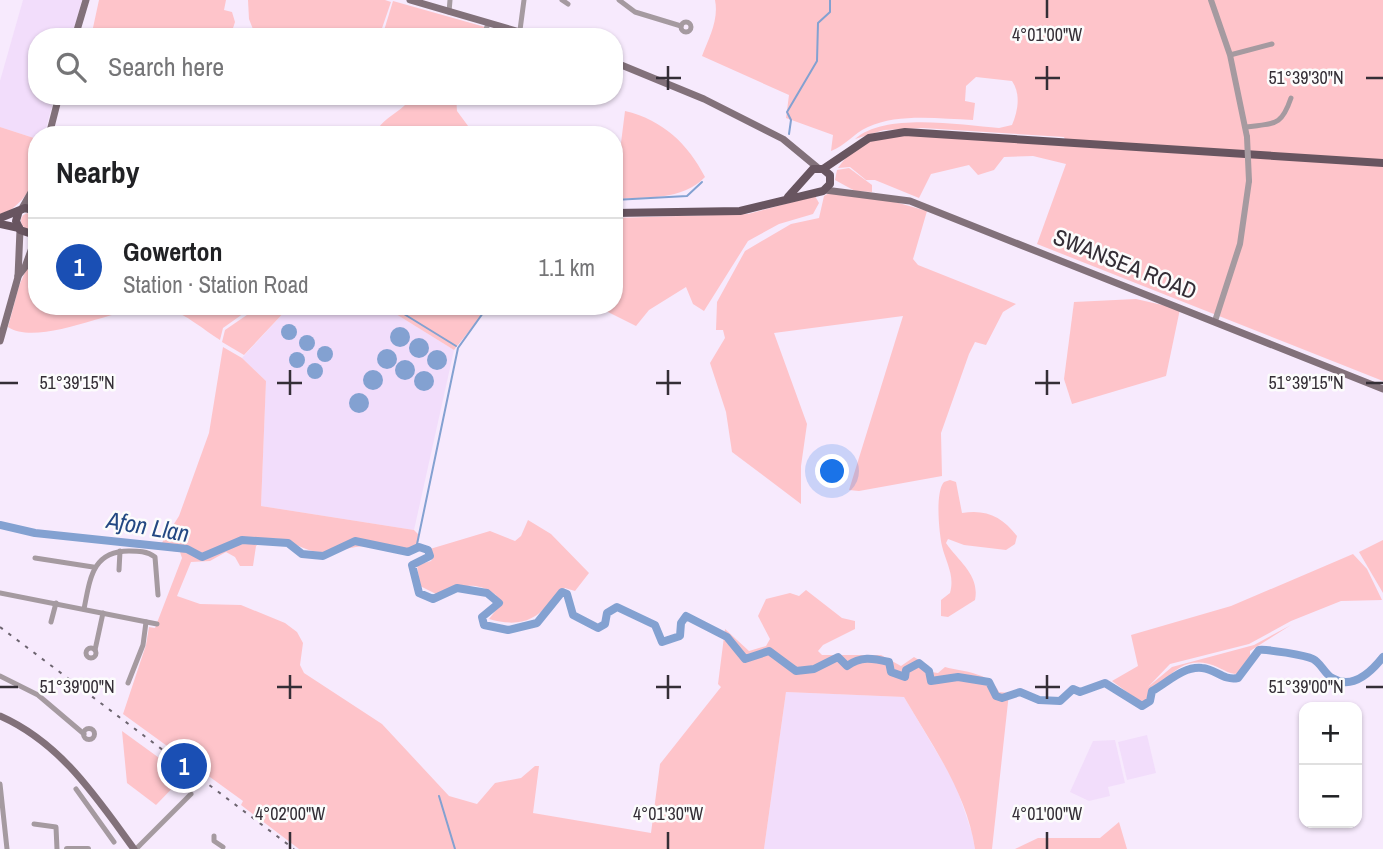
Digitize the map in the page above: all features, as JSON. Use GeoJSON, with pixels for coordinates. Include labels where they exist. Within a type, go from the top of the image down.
{"type":"FeatureCollection","features":[{"type":"Feature","properties":{"kind":"main road"},"geometry":{"type":"LineString","coordinates":[[78,28],[86,0]]}},
{"type":"Feature","properties":{"kind":"main road"},"geometry":{"type":"LineString","coordinates":[[410,0],[509,28]]}},
{"type":"Feature","properties":{"kind":"main road","name":"SWANSEA ROAD"},"geometry":{"type":"LineString","coordinates":[[623,66],[704,99],[783,139],[848,192]]}},
{"type":"Feature","properties":{"kind":"main road"},"geometry":{"type":"LineString","coordinates":[[51,126],[57,105]]}},
{"type":"Feature","properties":{"kind":"main road"},"geometry":{"type":"LineString","coordinates":[[788,198],[807,176],[825,173],[853,146],[869,138],[905,132],[1383,163]]}},
{"type":"Feature","properties":{"kind":"main road"},"geometry":{"type":"LineString","coordinates":[[806,158],[809,188],[814,191]]}},
{"type":"Feature","properties":{"kind":"main road"},"geometry":{"type":"LineString","coordinates":[[623,214],[740,211],[825,190],[825,173]]}},
{"type":"Feature","properties":{"kind":"main road","name":"SWANSEA ROAD"},"geometry":{"type":"LineString","coordinates":[[825,190],[910,201],[1383,389]]}},
{"type":"Feature","properties":{"kind":"main road"},"geometry":{"type":"LineString","coordinates":[[0,341],[18,277],[20,212],[28,198]]}},
{"type":"Feature","properties":{"kind":"main road"},"geometry":{"type":"LineString","coordinates":[[0,221],[28,208]]}},
{"type":"Feature","properties":{"kind":"main road"},"geometry":{"type":"LineString","coordinates":[[0,221],[28,233]]}},
{"type":"Feature","properties":{"kind":"main road"},"geometry":{"type":"LineString","coordinates":[[18,277],[28,258]]}},
{"type":"Feature","properties":{"kind":"main road"},"geometry":{"type":"LineString","coordinates":[[0,716],[24,727],[61,755],[135,849]]}},
{"type":"Feature","properties":{"kind":"street"},"geometry":{"type":"LineString","coordinates":[[449,12],[450,0]]}},
{"type":"Feature","properties":{"kind":"street"},"geometry":{"type":"LineString","coordinates":[[520,28],[524,0]]}},
{"type":"Feature","properties":{"kind":"street"},"geometry":{"type":"LineString","coordinates":[[619,0],[629,10],[681,26]]}},
{"type":"Feature","properties":{"kind":"street"},"geometry":{"type":"LineString","coordinates":[[1211,0],[1230,55],[1246,127],[1249,181],[1240,244],[1215,321]]}},
{"type":"Feature","properties":{"kind":"street"},"geometry":{"type":"LineString","coordinates":[[486,28],[488,24]]}},
{"type":"Feature","properties":{"kind":"street"},"geometry":{"type":"LineString","coordinates":[[1230,55],[1272,44]]}},
{"type":"Feature","properties":{"kind":"street"},"geometry":{"type":"LineString","coordinates":[[1246,127],[1277,123],[1283,119],[1292,98]]}},
{"type":"Feature","properties":{"kind":"street"},"geometry":{"type":"LineString","coordinates":[[119,570],[120,551]]}},
{"type":"Feature","properties":{"kind":"street"},"geometry":{"type":"LineString","coordinates":[[84,609],[93,566],[120,551],[149,553],[155,557],[160,592]]}},
{"type":"Feature","properties":{"kind":"street"},"geometry":{"type":"LineString","coordinates":[[39,560],[93,566]]}},
{"type":"Feature","properties":{"kind":"street"},"geometry":{"type":"LineString","coordinates":[[0,593],[157,624]]}},
{"type":"Feature","properties":{"kind":"street"},"geometry":{"type":"LineString","coordinates":[[51,622],[55,603]]}},
{"type":"Feature","properties":{"kind":"street"},"geometry":{"type":"LineString","coordinates":[[95,650],[103,613]]}},
{"type":"Feature","properties":{"kind":"street"},"geometry":{"type":"LineString","coordinates":[[128,683],[140,654],[146,622]]}},
{"type":"Feature","properties":{"kind":"street"},"geometry":{"type":"LineString","coordinates":[[132,652],[140,654]]}},
{"type":"Feature","properties":{"kind":"street"},"geometry":{"type":"LineString","coordinates":[[0,676],[38,695],[84,734]]}},
{"type":"Feature","properties":{"kind":"street"},"geometry":{"type":"LineString","coordinates":[[0,784],[7,849]]}},
{"type":"Feature","properties":{"kind":"street"},"geometry":{"type":"LineString","coordinates":[[76,789],[88,811],[114,842]]}},
{"type":"Feature","properties":{"kind":"street"},"geometry":{"type":"LineString","coordinates":[[135,849],[191,794]]}},
{"type":"Feature","properties":{"kind":"street"},"geometry":{"type":"LineString","coordinates":[[34,824],[56,828],[57,849]]}},
{"type":"Feature","properties":{"kind":"street"},"geometry":{"type":"LineString","coordinates":[[107,833],[118,826]]}},
{"type":"Feature","properties":{"kind":"street"},"geometry":{"type":"LineString","coordinates":[[208,849],[214,838],[223,847]]}},
{"type":"Feature","properties":{"kind":"street"},"geometry":{"type":"LineString","coordinates":[[67,849],[88,849]]}},
{"type":"Feature","properties":{"kind":"shaded area"},"geometry":{"type":"Polygon","coordinates":[[[23,0],[82,0],[74,28],[28,28],[28,105],[52,105],[47,126],[28,126],[28,136],[0,127],[0,81],[23,0]]]}},
{"type":"Feature","properties":{"kind":"shaded area"},"geometry":{"type":"Polygon","coordinates":[[[99,0],[226,0],[224,10],[232,12],[235,22],[233,28],[93,28],[99,0]]]}},
{"type":"Feature","properties":{"kind":"shaded area"},"geometry":{"type":"Polygon","coordinates":[[[248,0],[391,2],[382,28],[252,28],[248,0]]]}},
{"type":"Feature","properties":{"kind":"shaded area"},"geometry":{"type":"Polygon","coordinates":[[[715,0],[1383,0],[1383,381],[1037,244],[1066,164],[1033,156],[1004,157],[994,170],[978,175],[969,165],[931,174],[919,198],[875,180],[866,180],[850,167],[838,168],[858,147],[884,138],[934,135],[1067,144],[1064,137],[923,128],[884,130],[855,139],[885,125],[904,123],[945,123],[999,128],[1012,125],[1018,103],[1017,91],[1012,81],[976,77],[966,86],[965,101],[975,103],[973,120],[893,120],[863,130],[831,151],[833,135],[786,118],[789,95],[702,56],[714,22],[715,0]]]}},
{"type":"Feature","properties":{"kind":"shaded area"},"geometry":{"type":"Polygon","coordinates":[[[393,1],[485,27],[485,28],[385,28],[393,1]]]}},
{"type":"Feature","properties":{"kind":"shaded area"},"geometry":{"type":"Polygon","coordinates":[[[457,105],[457,111],[468,126],[380,126],[403,107],[457,105]]]}},
{"type":"Feature","properties":{"kind":"shaded area"},"geometry":{"type":"Polygon","coordinates":[[[625,111],[663,127],[691,154],[705,177],[696,185],[675,194],[623,199],[625,111]]]}},
{"type":"Feature","properties":{"kind":"shaded area"},"geometry":{"type":"Polygon","coordinates":[[[0,127],[28,136],[28,191],[13,208],[0,216],[0,127]]]}},
{"type":"Feature","properties":{"kind":"shaded area"},"geometry":{"type":"Polygon","coordinates":[[[849,168],[872,185],[872,192],[855,191],[835,180],[837,170],[849,168]]]}},
{"type":"Feature","properties":{"kind":"shaded area"},"geometry":{"type":"Polygon","coordinates":[[[829,193],[888,200],[927,211],[913,259],[918,265],[1016,304],[1003,312],[986,345],[975,342],[969,354],[941,433],[942,476],[859,491],[849,490],[903,316],[774,333],[807,424],[801,466],[801,504],[732,452],[726,412],[710,363],[725,338],[723,330],[716,330],[717,302],[745,251],[791,224],[819,218],[824,196],[829,193]]]}},
{"type":"Feature","properties":{"kind":"shaded area"},"geometry":{"type":"Polygon","coordinates":[[[815,196],[819,203],[813,214],[779,224],[748,241],[704,311],[693,304],[686,287],[649,310],[636,326],[614,315],[623,315],[623,218],[748,214],[815,196]]]}},
{"type":"Feature","properties":{"kind":"shaded area"},"geometry":{"type":"Polygon","coordinates":[[[28,213],[28,229],[23,227],[21,221],[28,213]]]}},
{"type":"Feature","properties":{"kind":"shaded area"},"geometry":{"type":"Polygon","coordinates":[[[28,266],[28,315],[113,315],[43,332],[23,332],[8,327],[19,286],[28,266]]]}},
{"type":"Feature","properties":{"kind":"shaded area"},"geometry":{"type":"Polygon","coordinates":[[[1136,299],[1180,309],[1166,376],[1072,404],[1064,379],[1074,302],[1136,299]]]}},
{"type":"Feature","properties":{"kind":"shaded area"},"geometry":{"type":"Polygon","coordinates":[[[181,315],[241,315],[223,328],[220,340],[181,315]]]}},
{"type":"Feature","properties":{"kind":"shaded area"},"geometry":{"type":"Polygon","coordinates":[[[247,315],[282,315],[244,355],[222,342],[225,330],[247,315]]]}},
{"type":"Feature","properties":{"kind":"shaded area"},"geometry":{"type":"Polygon","coordinates":[[[282,315],[398,315],[454,350],[414,530],[261,506],[266,381],[242,358],[282,315]]]}},
{"type":"Feature","properties":{"kind":"shaded area"},"geometry":{"type":"Polygon","coordinates":[[[398,315],[482,315],[454,350],[398,315]]]}},
{"type":"Feature","properties":{"kind":"shaded area"},"geometry":{"type":"Polygon","coordinates":[[[223,347],[242,358],[266,381],[261,506],[414,530],[419,535],[417,550],[399,552],[364,546],[321,552],[272,538],[256,546],[253,566],[240,566],[235,557],[226,552],[210,561],[191,562],[177,596],[200,604],[241,605],[285,623],[297,632],[303,643],[300,665],[304,673],[382,724],[449,796],[477,804],[495,783],[521,778],[535,766],[539,766],[533,813],[651,833],[660,764],[721,687],[718,684],[725,629],[749,651],[766,646],[770,639],[758,616],[766,599],[790,593],[799,596],[806,590],[842,618],[855,621],[855,629],[823,645],[818,651],[822,655],[881,655],[901,666],[914,657],[929,666],[931,672],[938,673],[945,667],[976,674],[989,680],[999,692],[1009,693],[992,849],[975,849],[971,828],[956,789],[937,751],[904,697],[786,692],[764,849],[299,849],[241,805],[243,801],[123,714],[146,645],[149,627],[155,628],[182,558],[180,552],[158,549],[179,516],[209,433],[223,347]]]}},
{"type":"Feature","properties":{"kind":"shaded area"},"geometry":{"type":"Polygon","coordinates":[[[944,482],[956,482],[962,513],[979,512],[993,516],[1006,524],[1017,536],[1015,544],[1006,550],[964,545],[948,539],[946,543],[967,569],[976,591],[975,600],[948,617],[941,616],[941,600],[950,593],[951,580],[941,540],[939,494],[944,482]]]}},
{"type":"Feature","properties":{"kind":"shaded area"},"geometry":{"type":"Polygon","coordinates":[[[528,520],[551,534],[589,573],[575,591],[565,588],[536,615],[514,623],[489,619],[500,605],[496,595],[488,590],[466,586],[436,594],[420,586],[417,565],[431,561],[434,556],[430,549],[490,531],[515,541],[521,536],[528,520]]]}},
{"type":"Feature","properties":{"kind":"shaded area"},"geometry":{"type":"Polygon","coordinates":[[[1383,540],[1383,593],[1359,552],[1383,540]]]}},
{"type":"Feature","properties":{"kind":"shaded area"},"geometry":{"type":"Polygon","coordinates":[[[1353,554],[1367,569],[1382,600],[1341,601],[1291,621],[1249,644],[1170,664],[1148,687],[1172,667],[1254,645],[1291,625],[1250,651],[1250,666],[1240,674],[1209,664],[1187,664],[1171,674],[1142,703],[1112,681],[1138,666],[1131,635],[1231,606],[1353,554]]]}},
{"type":"Feature","properties":{"kind":"shaded area"},"geometry":{"type":"Polygon","coordinates":[[[786,692],[904,697],[955,783],[975,849],[764,849],[786,692]]]}},
{"type":"Feature","properties":{"kind":"shaded area"},"geometry":{"type":"Polygon","coordinates":[[[122,731],[184,776],[156,805],[127,783],[122,731]]]}},
{"type":"Feature","properties":{"kind":"shaded area"},"geometry":{"type":"Polygon","coordinates":[[[1147,735],[1156,773],[1127,780],[1118,742],[1147,735]]]}},
{"type":"Feature","properties":{"kind":"shaded area"},"geometry":{"type":"Polygon","coordinates":[[[1115,740],[1125,783],[1108,787],[1110,796],[1089,801],[1070,792],[1093,741],[1115,740]]]}},
{"type":"Feature","properties":{"kind":"shaded area"},"geometry":{"type":"Polygon","coordinates":[[[1119,822],[1127,849],[1015,849],[1038,838],[1100,838],[1119,822]]]}},
{"type":"Feature","properties":{"kind":"water"},"geometry":{"type":"Polygon","coordinates":[[[286,324],[292,324],[297,332],[295,338],[286,340],[281,335],[281,329],[286,324]]]}},
{"type":"Feature","properties":{"kind":"water"},"geometry":{"type":"Polygon","coordinates":[[[400,327],[407,330],[410,337],[407,344],[400,347],[393,344],[390,337],[393,330],[400,327]]]}},
{"type":"Feature","properties":{"kind":"water"},"geometry":{"type":"Polygon","coordinates":[[[304,335],[310,335],[315,343],[313,349],[304,351],[299,346],[299,340],[304,335]]]}},
{"type":"Feature","properties":{"kind":"water"},"geometry":{"type":"Polygon","coordinates":[[[419,338],[426,341],[429,348],[426,355],[419,358],[412,355],[409,348],[412,341],[419,338]]]}},
{"type":"Feature","properties":{"kind":"water"},"geometry":{"type":"Polygon","coordinates":[[[322,346],[328,346],[333,354],[331,360],[322,362],[317,357],[317,351],[322,346]]]}},
{"type":"Feature","properties":{"kind":"water"},"geometry":{"type":"Polygon","coordinates":[[[387,349],[394,352],[397,359],[394,366],[387,369],[380,366],[377,359],[380,352],[387,349]]]}},
{"type":"Feature","properties":{"kind":"water"},"geometry":{"type":"Polygon","coordinates":[[[437,350],[444,353],[447,360],[444,367],[437,370],[430,367],[427,360],[430,353],[437,350]]]}},
{"type":"Feature","properties":{"kind":"water"},"geometry":{"type":"Polygon","coordinates":[[[294,352],[300,352],[305,360],[303,366],[294,368],[289,363],[289,357],[294,352]]]}},
{"type":"Feature","properties":{"kind":"water"},"geometry":{"type":"Polygon","coordinates":[[[405,360],[412,363],[415,370],[412,377],[405,380],[398,377],[395,370],[398,363],[405,360]]]}},
{"type":"Feature","properties":{"kind":"water"},"geometry":{"type":"Polygon","coordinates":[[[312,363],[318,363],[323,371],[321,377],[312,379],[307,374],[307,368],[312,363]]]}},
{"type":"Feature","properties":{"kind":"water"},"geometry":{"type":"Polygon","coordinates":[[[373,370],[380,373],[383,380],[380,387],[373,390],[366,387],[363,380],[366,373],[373,370]]]}},
{"type":"Feature","properties":{"kind":"water"},"geometry":{"type":"Polygon","coordinates":[[[424,371],[431,374],[434,381],[431,388],[424,391],[417,388],[414,381],[417,374],[424,371]]]}},
{"type":"Feature","properties":{"kind":"water"},"geometry":{"type":"Polygon","coordinates":[[[359,393],[366,396],[369,403],[366,410],[359,413],[352,410],[349,403],[352,396],[359,393]]]}},
{"type":"Feature","properties":{"kind":"waterway"},"geometry":{"type":"LineString","coordinates":[[789,134],[791,120],[787,112],[817,61],[818,23],[830,12],[830,0]]}},
{"type":"Feature","properties":{"kind":"waterway"},"geometry":{"type":"LineString","coordinates":[[623,200],[687,196],[702,182]]}},
{"type":"Feature","properties":{"kind":"waterway"},"geometry":{"type":"LineString","coordinates":[[406,315],[456,346]]}},
{"type":"Feature","properties":{"kind":"waterway"},"geometry":{"type":"LineString","coordinates":[[416,549],[458,348],[482,315]]}},
{"type":"Feature","properties":{"kind":"waterway","name":"Afon Llan"},"geometry":{"type":"LineString","coordinates":[[0,525],[35,533],[187,549],[202,557],[242,540],[288,543],[302,554],[323,556],[355,541],[408,552],[419,547],[428,550],[430,556],[412,565],[419,593],[433,599],[457,588],[487,593],[499,603],[482,617],[484,625],[508,630],[537,623],[562,592],[567,594],[573,615],[598,628],[605,624],[607,613],[617,607],[655,625],[662,642],[680,636],[681,623],[686,616],[727,637],[745,659],[769,651],[796,671],[814,669],[838,657],[847,666],[862,659],[872,659],[889,662],[891,672],[905,677],[906,670],[919,663],[929,671],[931,681],[958,677],[989,682],[996,696],[1002,698],[1020,692],[1039,700],[1060,701],[1073,689],[1080,692],[1105,683],[1142,706],[1150,701],[1152,691],[1188,670],[1202,668],[1228,678],[1238,678],[1259,650],[1309,657],[1332,678],[1347,682],[1361,678],[1383,657]]}},
{"type":"Feature","properties":{"kind":"waterway"},"geometry":{"type":"LineString","coordinates":[[439,796],[455,849]]}},
{"type":"Feature","properties":{"kind":"railway"},"geometry":{"type":"LineString","coordinates":[[0,627],[294,849]]}},
{"type":"Feature","properties":{"kind":"place","name":"Gowerton"},"geometry":{"type":"Point","coordinates":[184,766]}}]}
